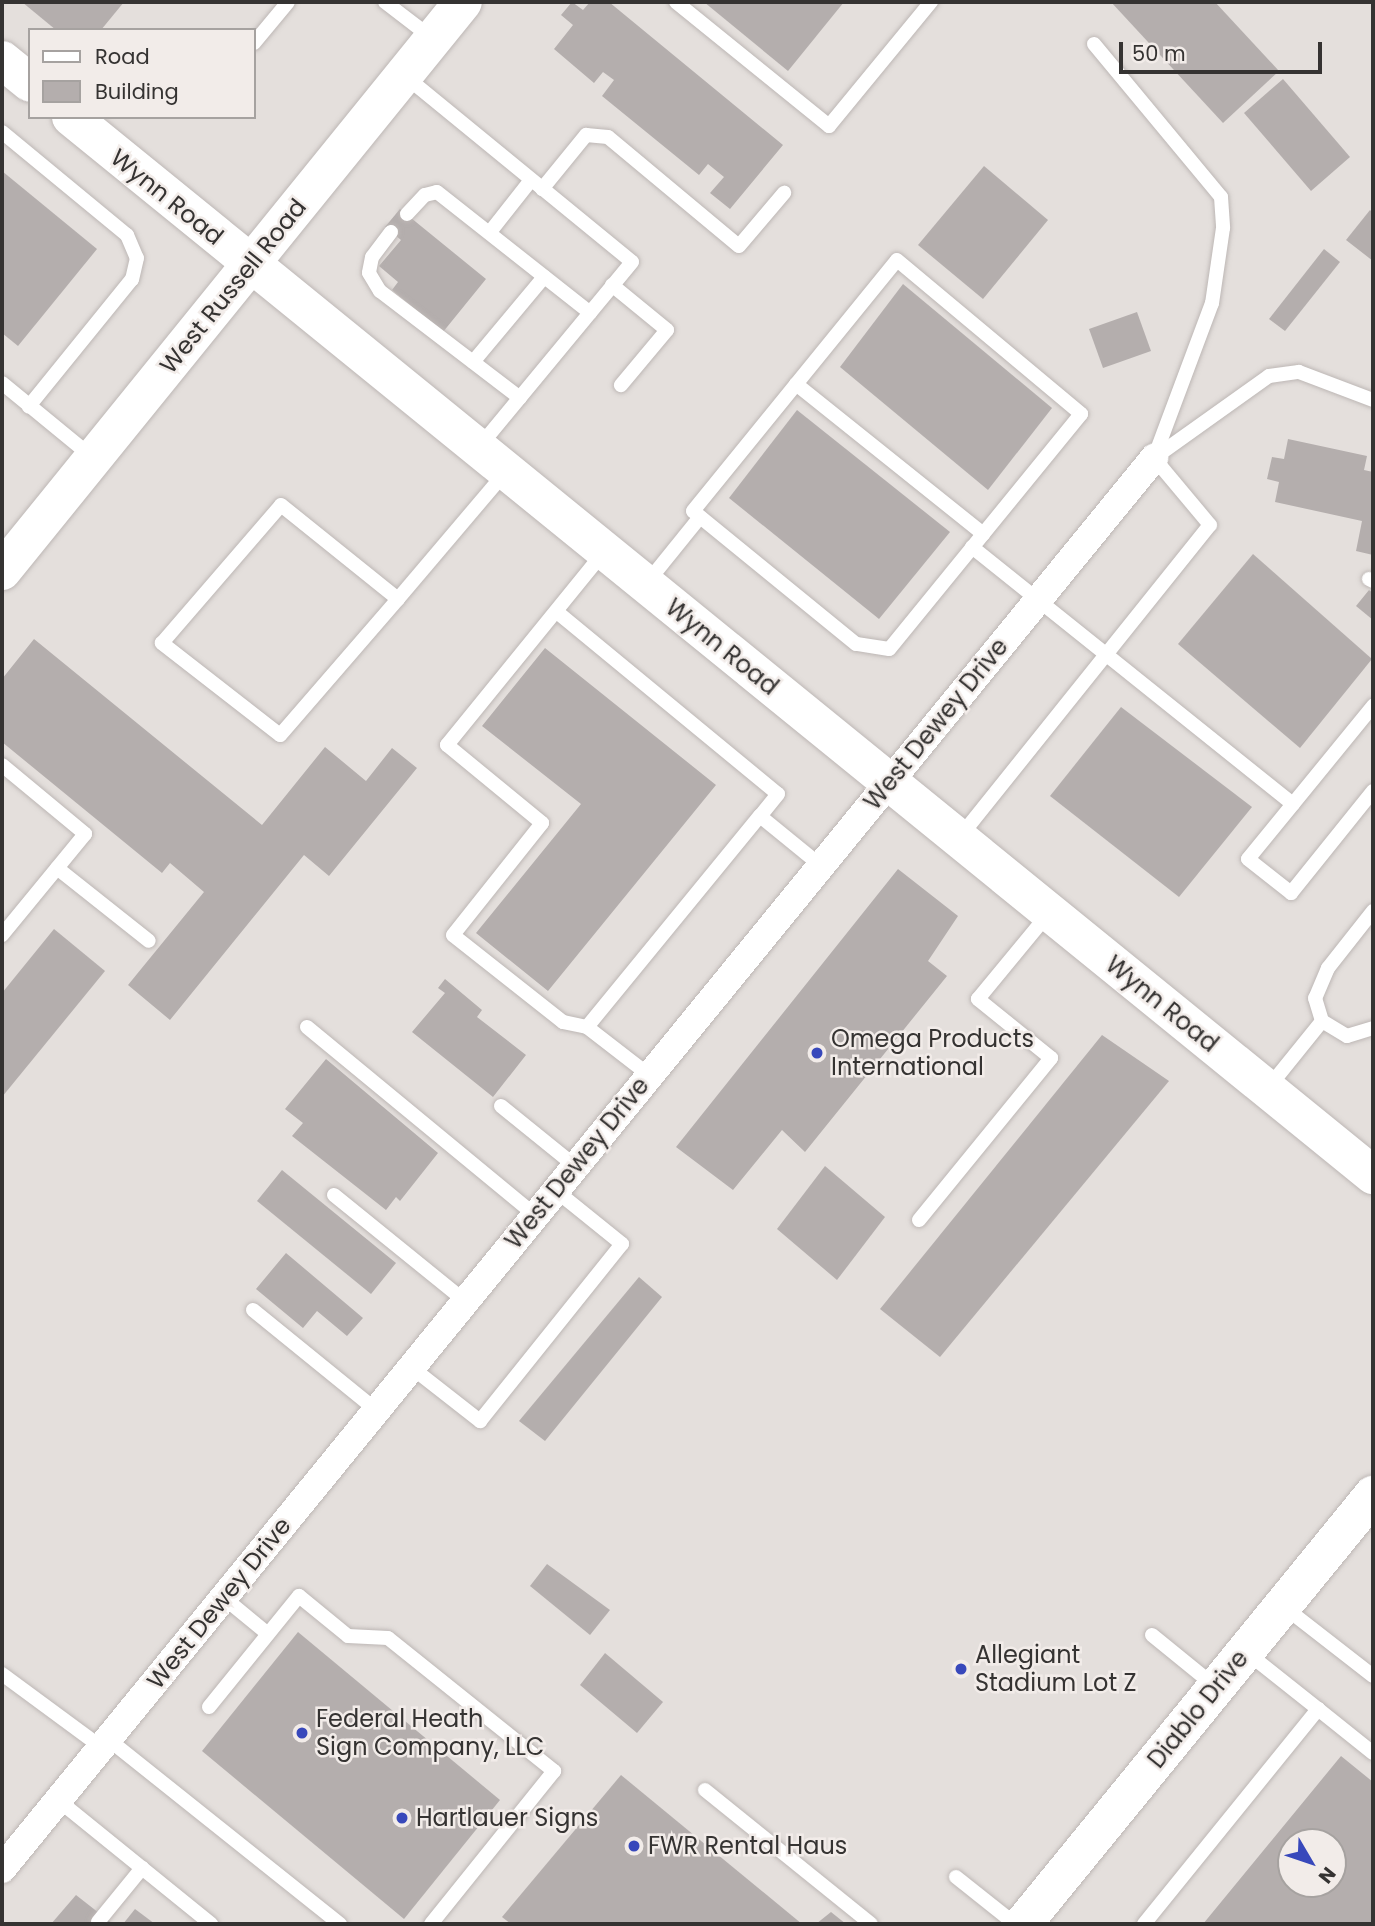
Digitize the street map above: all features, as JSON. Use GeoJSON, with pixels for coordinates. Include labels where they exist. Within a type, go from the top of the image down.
{"type":"FeatureCollection","features":[{"type":"Feature","properties":{"kind":"street","name":"West Russell Road"},"geometry":{"type":"LineString","coordinates":[[2,571],[463,2]]}},
{"type":"Feature","properties":{"kind":"street"},"geometry":{"type":"LineString","coordinates":[[2,60],[28,81]]}},
{"type":"Feature","properties":{"kind":"street","name":"Wynn Road"},"geometry":{"type":"LineString","coordinates":[[73,119],[1373,1175]]}},
{"type":"Feature","properties":{"kind":"street","name":"West Dewey Drive"},"geometry":{"type":"LineString","coordinates":[[3,1864],[1154,458]]}},
{"type":"Feature","properties":{"kind":"street","name":"Diablo Drive"},"geometry":{"type":"LineString","coordinates":[[1023,1924],[1373,1495]]}},
{"type":"Feature","properties":{"kind":"lane"},"geometry":{"type":"LineString","coordinates":[[256,41],[288,2]]}},
{"type":"Feature","properties":{"kind":"lane"},"geometry":{"type":"LineString","coordinates":[[385,2],[433,39]]}},
{"type":"Feature","properties":{"kind":"lane"},"geometry":{"type":"LineString","coordinates":[[676,2],[829,126],[932,2]]}},
{"type":"Feature","properties":{"kind":"lane"},"geometry":{"type":"LineString","coordinates":[[1094,44],[1221,197],[1223,228],[1212,303],[1154,458]]}},
{"type":"Feature","properties":{"kind":"lane"},"geometry":{"type":"LineString","coordinates":[[398,599],[281,505],[162,643],[280,735],[398,599],[492,460],[520,398],[632,262],[404,76]]}},
{"type":"Feature","properties":{"kind":"lane"},"geometry":{"type":"LineString","coordinates":[[2,132],[127,235],[137,258],[132,279],[29,406]]}},
{"type":"Feature","properties":{"kind":"lane"},"geometry":{"type":"LineString","coordinates":[[490,232],[586,135],[608,137],[739,246],[784,192]]}},
{"type":"Feature","properties":{"kind":"lane"},"geometry":{"type":"LineString","coordinates":[[407,214],[425,195],[437,192],[590,313]]}},
{"type":"Feature","properties":{"kind":"lane"},"geometry":{"type":"LineString","coordinates":[[391,232],[372,257],[369,273],[380,291],[520,398]]}},
{"type":"Feature","properties":{"kind":"lane"},"geometry":{"type":"LineString","coordinates":[[897,260],[1081,414],[889,649],[856,645],[700,517],[692,511],[897,260]]}},
{"type":"Feature","properties":{"kind":"lane"},"geometry":{"type":"LineString","coordinates":[[473,362],[544,277]]}},
{"type":"Feature","properties":{"kind":"lane"},"geometry":{"type":"LineString","coordinates":[[612,285],[667,330],[621,385]]}},
{"type":"Feature","properties":{"kind":"lane"},"geometry":{"type":"LineString","coordinates":[[1154,458],[1269,376],[1299,372],[1373,400]]}},
{"type":"Feature","properties":{"kind":"lane"},"geometry":{"type":"LineString","coordinates":[[2,383],[93,458]]}},
{"type":"Feature","properties":{"kind":"lane"},"geometry":{"type":"LineString","coordinates":[[796,384],[982,534]]}},
{"type":"Feature","properties":{"kind":"lane"},"geometry":{"type":"LineString","coordinates":[[958,839],[1210,525],[1154,458]]}},
{"type":"Feature","properties":{"kind":"lane"},"geometry":{"type":"LineString","coordinates":[[645,585],[700,517]]}},
{"type":"Feature","properties":{"kind":"lane"},"geometry":{"type":"LineString","coordinates":[[972,547],[1293,804]]}},
{"type":"Feature","properties":{"kind":"lane"},"geometry":{"type":"LineString","coordinates":[[604,552],[447,745],[542,823],[453,935],[564,1022],[587,1027],[649,1075]]}},
{"type":"Feature","properties":{"kind":"lane"},"geometry":{"type":"LineString","coordinates":[[557,612],[778,794],[587,1027]]}},
{"type":"Feature","properties":{"kind":"lane"},"geometry":{"type":"LineString","coordinates":[[1373,706],[1248,859],[1291,893],[1373,791]]}},
{"type":"Feature","properties":{"kind":"lane"},"geometry":{"type":"LineString","coordinates":[[2,765],[85,834],[2,935]]}},
{"type":"Feature","properties":{"kind":"lane"},"geometry":{"type":"LineString","coordinates":[[760,816],[820,865]]}},
{"type":"Feature","properties":{"kind":"lane"},"geometry":{"type":"LineString","coordinates":[[57,868],[149,941]]}},
{"type":"Feature","properties":{"kind":"lane"},"geometry":{"type":"LineString","coordinates":[[1373,911],[1328,968],[1315,998],[1322,1021],[1347,1037],[1373,1028]]}},
{"type":"Feature","properties":{"kind":"lane"},"geometry":{"type":"LineString","coordinates":[[919,1220],[1051,1058],[978,999],[1049,913]]}},
{"type":"Feature","properties":{"kind":"lane"},"geometry":{"type":"LineString","coordinates":[[1267,1089],[1322,1021]]}},
{"type":"Feature","properties":{"kind":"lane"},"geometry":{"type":"LineString","coordinates":[[307,1027],[535,1215]]}},
{"type":"Feature","properties":{"kind":"lane"},"geometry":{"type":"LineString","coordinates":[[501,1106],[575,1166]]}},
{"type":"Feature","properties":{"kind":"lane"},"geometry":{"type":"LineString","coordinates":[[411,1367],[480,1420],[622,1244],[555,1190]]}},
{"type":"Feature","properties":{"kind":"lane"},"geometry":{"type":"LineString","coordinates":[[334,1195],[465,1301]]}},
{"type":"Feature","properties":{"kind":"lane"},"geometry":{"type":"LineString","coordinates":[[253,1310],[376,1410]]}},
{"type":"Feature","properties":{"kind":"lane"},"geometry":{"type":"LineString","coordinates":[[209,1707],[299,1596],[348,1636],[388,1638],[554,1771],[431,1924]]}},
{"type":"Feature","properties":{"kind":"lane"},"geometry":{"type":"LineString","coordinates":[[223,1597],[268,1634]]}},
{"type":"Feature","properties":{"kind":"lane"},"geometry":{"type":"LineString","coordinates":[[1282,1605],[1373,1676]]}},
{"type":"Feature","properties":{"kind":"lane"},"geometry":{"type":"LineString","coordinates":[[1152,1635],[1216,1687]]}},
{"type":"Feature","properties":{"kind":"lane"},"geometry":{"type":"LineString","coordinates":[[1245,1651],[1373,1753]]}},
{"type":"Feature","properties":{"kind":"lane"},"geometry":{"type":"LineString","coordinates":[[2,1674],[104,1743],[340,1924]]}},
{"type":"Feature","properties":{"kind":"lane"},"geometry":{"type":"LineString","coordinates":[[1144,1924],[1318,1709]]}},
{"type":"Feature","properties":{"kind":"lane"},"geometry":{"type":"LineString","coordinates":[[705,1790],[871,1924]]}},
{"type":"Feature","properties":{"kind":"lane"},"geometry":{"type":"LineString","coordinates":[[58,1800],[211,1924]]}},
{"type":"Feature","properties":{"kind":"lane"},"geometry":{"type":"LineString","coordinates":[[98,1922],[142,1868]]}},
{"type":"Feature","properties":{"kind":"lane"},"geometry":{"type":"LineString","coordinates":[[956,1877],[1015,1924]]}},
{"type":"Feature","properties":{"kind":"building"},"geometry":{"type":"Polygon","coordinates":[[[22,2],[124,2],[103,28],[54,28],[22,2]]]}},
{"type":"Feature","properties":{"kind":"building"},"geometry":{"type":"Polygon","coordinates":[[[572,2],[583,10],[590,2],[609,2],[783,145],[730,209],[710,193],[724,177],[708,164],[699,175],[602,96],[614,80],[603,72],[594,83],[554,49],[573,25],[561,15],[572,2]]]}},
{"type":"Feature","properties":{"kind":"building"},"geometry":{"type":"Polygon","coordinates":[[[704,2],[844,2],[788,71],[704,2]]]}},
{"type":"Feature","properties":{"kind":"building"},"geometry":{"type":"Polygon","coordinates":[[[1111,2],[1215,2],[1279,71],[1223,123],[1111,2]]]}},
{"type":"Feature","properties":{"kind":"building"},"geometry":{"type":"Polygon","coordinates":[[[1283,79],[1350,157],[1311,191],[1244,113],[1283,79]]]}},
{"type":"Feature","properties":{"kind":"building"},"geometry":{"type":"Polygon","coordinates":[[[984,166],[1048,220],[983,299],[918,245],[984,166]]]}},
{"type":"Feature","properties":{"kind":"building"},"geometry":{"type":"Polygon","coordinates":[[[2,171],[97,249],[18,346],[2,333],[2,171]]]}},
{"type":"Feature","properties":{"kind":"building"},"geometry":{"type":"Polygon","coordinates":[[[400,209],[486,279],[443,332],[392,290],[398,282],[379,266],[401,240],[385,227],[400,209]]]}},
{"type":"Feature","properties":{"kind":"building"},"geometry":{"type":"Polygon","coordinates":[[[1370,210],[1373,213],[1373,261],[1346,240],[1370,210]]]}},
{"type":"Feature","properties":{"kind":"building"},"geometry":{"type":"Polygon","coordinates":[[[1324,249],[1340,262],[1285,331],[1269,319],[1324,249]]]}},
{"type":"Feature","properties":{"kind":"building"},"geometry":{"type":"Polygon","coordinates":[[[903,284],[1052,408],[988,490],[840,367],[903,284]]]}},
{"type":"Feature","properties":{"kind":"building"},"geometry":{"type":"Polygon","coordinates":[[[1137,312],[1151,351],[1103,368],[1089,329],[1137,312]]]}},
{"type":"Feature","properties":{"kind":"building"},"geometry":{"type":"Polygon","coordinates":[[[797,410],[950,532],[879,619],[729,498],[797,410]]]}},
{"type":"Feature","properties":{"kind":"building"},"geometry":{"type":"Polygon","coordinates":[[[1288,439],[1367,456],[1364,470],[1373,472],[1373,555],[1356,551],[1362,521],[1275,502],[1279,482],[1267,479],[1272,457],[1284,459],[1288,439]]]}},
{"type":"Feature","properties":{"kind":"building"},"geometry":{"type":"Polygon","coordinates":[[[1253,554],[1372,659],[1300,748],[1178,644],[1253,554]]]}},
{"type":"Feature","properties":{"kind":"building"},"geometry":{"type":"Polygon","coordinates":[[[1369,590],[1373,593],[1373,620],[1356,606],[1369,590]]]}},
{"type":"Feature","properties":{"kind":"building"},"geometry":{"type":"Polygon","coordinates":[[[34,639],[262,825],[325,747],[366,781],[392,748],[417,768],[329,876],[304,855],[170,1020],[128,985],[204,892],[170,863],[162,873],[2,742],[2,679],[34,639]]]}},
{"type":"Feature","properties":{"kind":"building"},"geometry":{"type":"Polygon","coordinates":[[[545,648],[716,785],[548,991],[476,933],[581,804],[482,726],[545,648]]]}},
{"type":"Feature","properties":{"kind":"building"},"geometry":{"type":"Polygon","coordinates":[[[1121,707],[1252,807],[1179,897],[1050,796],[1121,707]]]}},
{"type":"Feature","properties":{"kind":"building","name":"Omega Products International"},"geometry":{"type":"Polygon","coordinates":[[[898,869],[958,916],[928,961],[947,976],[805,1152],[782,1130],[733,1190],[676,1147],[898,869]]]}},
{"type":"Feature","properties":{"kind":"building"},"geometry":{"type":"Polygon","coordinates":[[[54,929],[105,971],[2,1097],[2,993],[54,929]]]}},
{"type":"Feature","properties":{"kind":"building"},"geometry":{"type":"Polygon","coordinates":[[[445,979],[482,1010],[477,1017],[526,1055],[493,1097],[412,1032],[445,993],[438,988],[445,979]]]}},
{"type":"Feature","properties":{"kind":"building"},"geometry":{"type":"Polygon","coordinates":[[[1102,1035],[1169,1081],[940,1357],[880,1309],[1102,1035]]]}},
{"type":"Feature","properties":{"kind":"building"},"geometry":{"type":"Polygon","coordinates":[[[326,1059],[438,1153],[400,1201],[396,1197],[386,1210],[292,1136],[303,1123],[285,1109],[326,1059]]]}},
{"type":"Feature","properties":{"kind":"building"},"geometry":{"type":"Polygon","coordinates":[[[825,1166],[885,1217],[837,1280],[777,1229],[825,1166]]]}},
{"type":"Feature","properties":{"kind":"building"},"geometry":{"type":"Polygon","coordinates":[[[282,1170],[396,1263],[371,1294],[257,1201],[282,1170]]]}},
{"type":"Feature","properties":{"kind":"building"},"geometry":{"type":"Polygon","coordinates":[[[286,1253],[363,1318],[347,1336],[317,1311],[303,1328],[256,1289],[286,1253]]]}},
{"type":"Feature","properties":{"kind":"building"},"geometry":{"type":"Polygon","coordinates":[[[639,1277],[662,1297],[545,1441],[519,1421],[639,1277]]]}},
{"type":"Feature","properties":{"kind":"building"},"geometry":{"type":"Polygon","coordinates":[[[547,1564],[610,1610],[590,1635],[530,1586],[547,1564]]]}},
{"type":"Feature","properties":{"kind":"building"},"geometry":{"type":"Polygon","coordinates":[[[298,1632],[500,1800],[404,1919],[202,1751],[298,1632]]]}},
{"type":"Feature","properties":{"kind":"building"},"geometry":{"type":"Polygon","coordinates":[[[605,1653],[663,1702],[637,1733],[580,1685],[605,1653]]]}},
{"type":"Feature","properties":{"kind":"building"},"geometry":{"type":"Polygon","coordinates":[[[1341,1756],[1373,1782],[1373,1924],[1203,1924],[1277,1834],[1277,1898],[1347,1898],[1347,1828],[1282,1828],[1341,1756]]]}},
{"type":"Feature","properties":{"kind":"building","name":"FWR Rental Haus"},"geometry":{"type":"Polygon","coordinates":[[[621,1775],[802,1924],[511,1924],[502,1917],[621,1775]]]}},
{"type":"Feature","properties":{"kind":"building"},"geometry":{"type":"Polygon","coordinates":[[[76,1895],[113,1924],[51,1924],[76,1895]]]}},
{"type":"Feature","properties":{"kind":"building"},"geometry":{"type":"Polygon","coordinates":[[[135,1909],[155,1924],[123,1924],[135,1909]]]}},
{"type":"Feature","properties":{"kind":"building"},"geometry":{"type":"Polygon","coordinates":[[[831,1912],[846,1924],[816,1924],[831,1912]]]}},
{"type":"Feature","properties":{"kind":"place","name":"Omega Products International"},"geometry":{"type":"Point","coordinates":[817,1053]}},
{"type":"Feature","properties":{"kind":"place","name":"Allegiant Stadium Lot Z"},"geometry":{"type":"Point","coordinates":[961,1669]}},
{"type":"Feature","properties":{"kind":"place","name":"Federal Heath Sign Company, LLC"},"geometry":{"type":"Point","coordinates":[302,1733]}},
{"type":"Feature","properties":{"kind":"place","name":"Hartlauer Signs"},"geometry":{"type":"Point","coordinates":[402,1818]}},
{"type":"Feature","properties":{"kind":"place","name":"FWR Rental Haus"},"geometry":{"type":"Point","coordinates":[634,1846]}}]}
